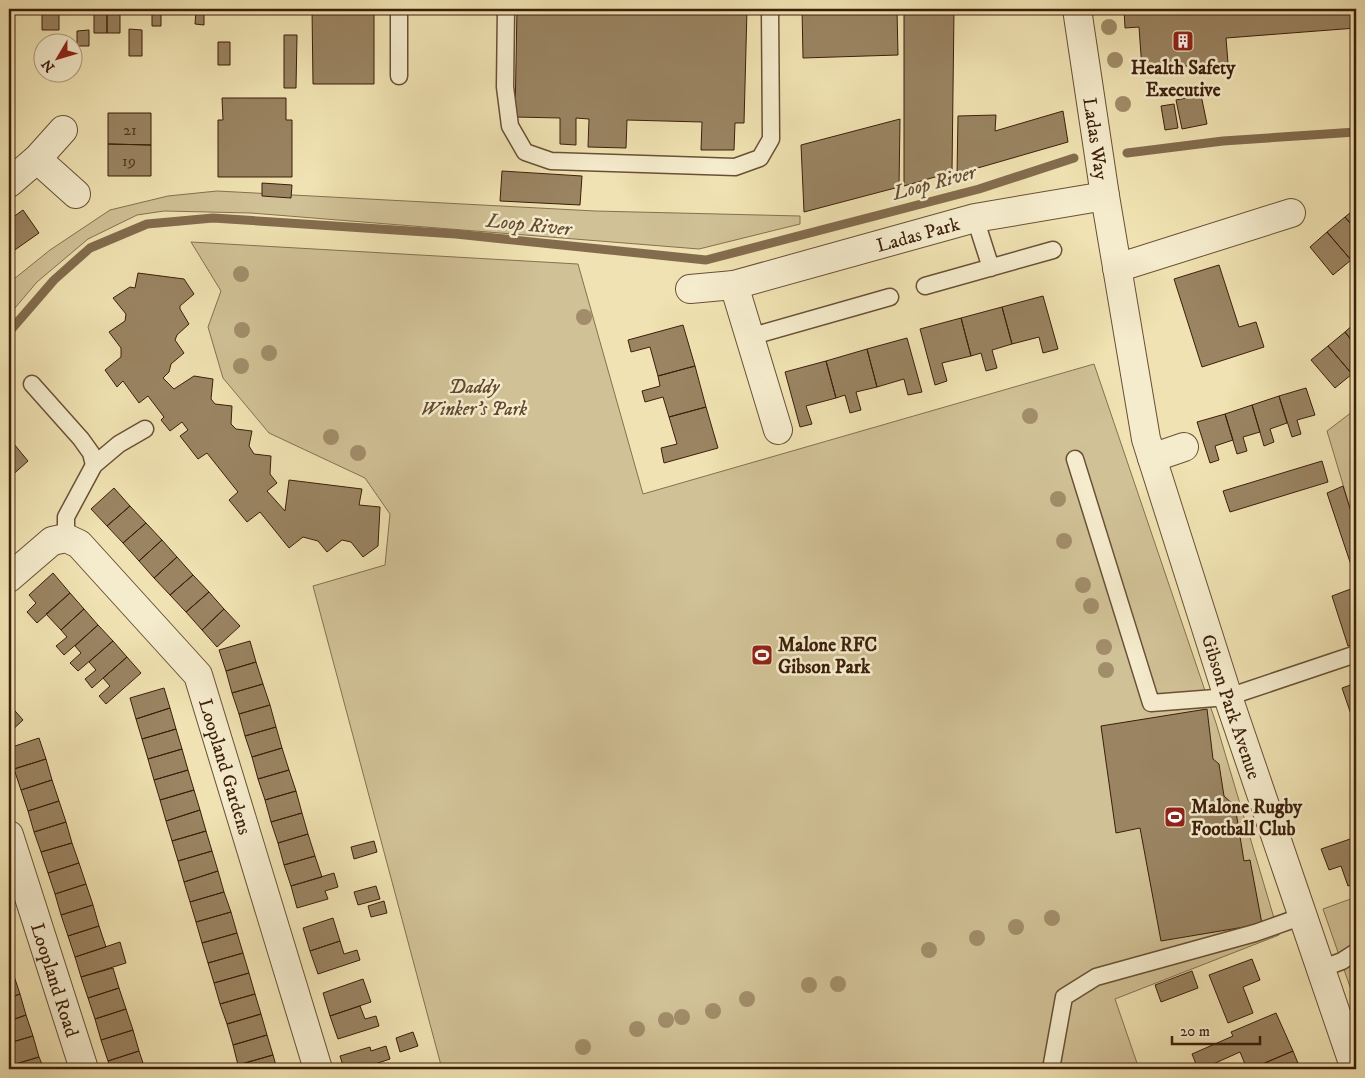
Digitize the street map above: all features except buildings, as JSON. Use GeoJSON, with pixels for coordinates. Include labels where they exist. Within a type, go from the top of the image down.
{"type":"FeatureCollection","features":[{"type":"Feature","properties":{"kind":"street","name":"Ladas Way"},"geometry":{"type":"LineString","coordinates":[[1076,9],[1146,439],[1161,484]]}},
{"type":"Feature","properties":{"kind":"street"},"geometry":{"type":"LineString","coordinates":[[9,183],[37,159],[63,130]]}},
{"type":"Feature","properties":{"kind":"street"},"geometry":{"type":"LineString","coordinates":[[37,159],[76,194]]}},
{"type":"Feature","properties":{"kind":"street","name":"Ladas Park"},"geometry":{"type":"LineString","coordinates":[[690,288],[734,285],[975,218],[1105,196]]}},
{"type":"Feature","properties":{"kind":"street"},"geometry":{"type":"LineString","coordinates":[[1117,268],[1291,213]]}},
{"type":"Feature","properties":{"kind":"street"},"geometry":{"type":"LineString","coordinates":[[734,285],[778,430]]}},
{"type":"Feature","properties":{"kind":"street"},"geometry":{"type":"LineString","coordinates":[[1152,458],[1184,447]]}},
{"type":"Feature","properties":{"kind":"street","name":"Gibson Park Avenue"},"geometry":{"type":"LineString","coordinates":[[1161,484],[1228,697],[1355,1069]]}},
{"type":"Feature","properties":{"kind":"street"},"geometry":{"type":"LineString","coordinates":[[9,578],[52,541],[66,538]]}},
{"type":"Feature","properties":{"kind":"street","name":"Loopland Gardens"},"geometry":{"type":"LineString","coordinates":[[66,538],[79,544],[198,676],[318,1069]]}},
{"type":"Feature","properties":{"kind":"street","name":"Loopland Road"},"geometry":{"type":"LineString","coordinates":[[9,835],[84,1069]]}},
{"type":"Feature","properties":{"kind":"lane"},"geometry":{"type":"LineString","coordinates":[[399,9],[400,76]]}},
{"type":"Feature","properties":{"kind":"lane"},"geometry":{"type":"LineString","coordinates":[[506,9],[505,87],[510,126],[525,152],[551,161],[735,167],[760,158],[772,139],[770,9]]}},
{"type":"Feature","properties":{"kind":"lane"},"geometry":{"type":"LineString","coordinates":[[975,218],[991,268]]}},
{"type":"Feature","properties":{"kind":"lane"},"geometry":{"type":"LineString","coordinates":[[925,286],[1053,250]]}},
{"type":"Feature","properties":{"kind":"lane"},"geometry":{"type":"LineString","coordinates":[[749,337],[890,297]]}},
{"type":"Feature","properties":{"kind":"lane"},"geometry":{"type":"LineString","coordinates":[[32,384],[81,439],[91,453],[94,465]]}},
{"type":"Feature","properties":{"kind":"lane"},"geometry":{"type":"LineString","coordinates":[[66,538],[66,517],[94,465],[119,444],[145,429]]}},
{"type":"Feature","properties":{"kind":"lane"},"geometry":{"type":"LineString","coordinates":[[1075,459],[1151,703],[1228,697],[1356,654]]}},
{"type":"Feature","properties":{"kind":"lane"},"geometry":{"type":"LineString","coordinates":[[1052,1069],[1064,997],[1096,977],[1255,933],[1303,916]]}},
{"type":"Feature","properties":{"kind":"lane"},"geometry":{"type":"LineString","coordinates":[[1321,969],[1342,961],[1356,952]]}},
{"type":"Feature","properties":{"kind":"green space"},"geometry":{"type":"Polygon","coordinates":[[[217,191],[595,211],[800,216],[800,224],[699,249],[251,213],[164,211],[137,215],[88,239],[37,282],[9,315],[9,283],[50,250],[110,210],[168,196],[217,191]]]}},
{"type":"Feature","properties":{"kind":"green space","name":"Malone RFC Gibson Park"},"geometry":{"type":"Polygon","coordinates":[[[191,242],[578,264],[643,494],[1094,364],[1216,723],[1279,935],[1115,999],[1139,1069],[442,1069],[313,586],[385,565],[390,514],[365,478],[269,433],[223,378],[208,327],[221,291],[191,242]]]}},
{"type":"Feature","properties":{"kind":"green space"},"geometry":{"type":"Polygon","coordinates":[[[1356,409],[1356,528],[1327,431],[1356,409]]]}},
{"type":"Feature","properties":{"kind":"green space"},"geometry":{"type":"Polygon","coordinates":[[[1356,897],[1356,1004],[1323,909],[1356,897]]]}},
{"type":"Feature","properties":{"kind":"waterway","name":"Loop River"},"geometry":{"type":"LineString","coordinates":[[1127,153],[1223,141],[1356,132]]}},
{"type":"Feature","properties":{"kind":"waterway","name":"Loop River"},"geometry":{"type":"LineString","coordinates":[[9,332],[54,280],[90,248],[147,224],[213,218],[456,234],[706,260],[979,189],[1074,158]]}},
{"type":"Feature","properties":{"kind":"place","name":"Health Safety Executive"},"geometry":{"type":"Point","coordinates":[1183,41]}},
{"type":"Feature","properties":{"kind":"place","name":"Malone RFC Gibson Park"},"geometry":{"type":"Point","coordinates":[762,655]}},
{"type":"Feature","properties":{"kind":"place","name":"Malone Rugby Football Club"},"geometry":{"type":"Point","coordinates":[1175,817]}},
{"type":"Feature","properties":{"kind":"park label","name":"Daddy Winker's Park"},"geometry":{"type":"Point","coordinates":[474,397]}}]}
